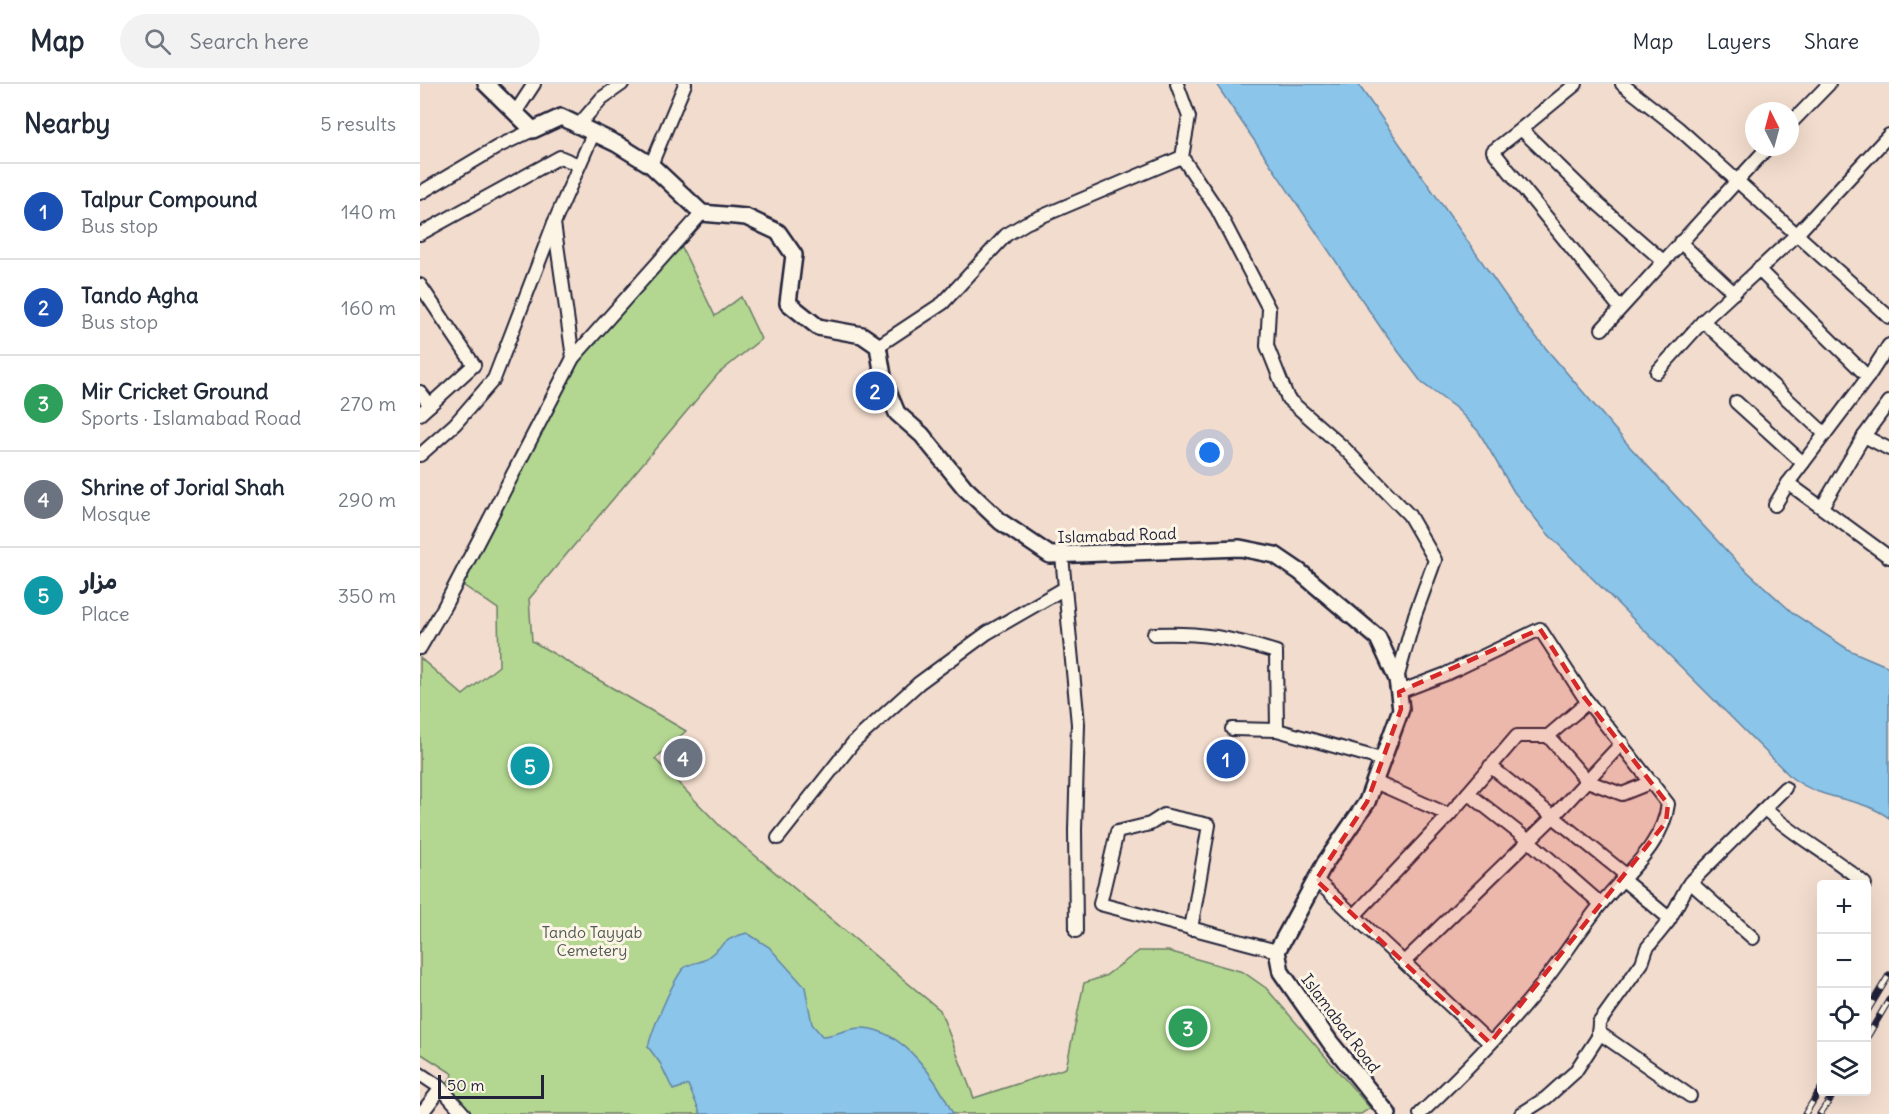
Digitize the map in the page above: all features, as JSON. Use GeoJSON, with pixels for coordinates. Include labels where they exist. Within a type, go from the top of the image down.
{"type":"FeatureCollection","features":[{"type":"Feature","properties":{"kind":"street"},"geometry":{"type":"LineString","coordinates":[[486,84],[533,130]]}},
{"type":"Feature","properties":{"kind":"street"},"geometry":{"type":"LineString","coordinates":[[515,113],[534,84]]}},
{"type":"Feature","properties":{"kind":"street"},"geometry":{"type":"LineString","coordinates":[[577,127],[602,98],[622,84]]}},
{"type":"Feature","properties":{"kind":"street"},"geometry":{"type":"LineString","coordinates":[[651,165],[685,84]]}},
{"type":"Feature","properties":{"kind":"street"},"geometry":{"type":"LineString","coordinates":[[1177,84],[1189,117],[1182,157],[1217,209],[1269,309],[1267,346],[1288,399],[1344,448],[1409,515],[1435,560],[1415,615],[1398,685],[1446,674],[1540,629],[1588,702],[1668,804],[1666,822],[1657,839],[1601,904],[1531,998],[1491,1043],[1420,1114]]}},
{"type":"Feature","properties":{"kind":"street"},"geometry":{"type":"LineString","coordinates":[[1576,84],[1493,152],[1620,308]]}},
{"type":"Feature","properties":{"kind":"street"},"geometry":{"type":"LineString","coordinates":[[1799,115],[1829,84]]}},
{"type":"Feature","properties":{"kind":"street"},"geometry":{"type":"LineString","coordinates":[[1624,85],[1736,180],[1889,317]]}},
{"type":"Feature","properties":{"kind":"street"},"geometry":{"type":"LineString","coordinates":[[420,193],[499,146],[561,117],[577,127],[617,144],[651,165],[702,213],[746,217],[778,232],[794,255],[788,303],[818,327],[862,335],[878,346],[943,303],[1006,235],[1026,223],[1182,157]]}},
{"type":"Feature","properties":{"kind":"street"},"geometry":{"type":"LineString","coordinates":[[1521,129],[1599,206],[1663,261]]}},
{"type":"Feature","properties":{"kind":"street"},"geometry":{"type":"LineString","coordinates":[[420,454],[455,424],[494,379],[554,223],[593,134]]}},
{"type":"Feature","properties":{"kind":"street"},"geometry":{"type":"LineString","coordinates":[[1657,372],[1703,321],[1797,234],[1889,135]]}},
{"type":"Feature","properties":{"kind":"street"},"geometry":{"type":"LineString","coordinates":[[1602,329],[1759,156]]}},
{"type":"Feature","properties":{"kind":"street"},"geometry":{"type":"LineString","coordinates":[[420,234],[561,157],[579,165]]}},
{"type":"Feature","properties":{"kind":"street"},"geometry":{"type":"LineString","coordinates":[[420,648],[444,607],[573,358],[702,213]]}},
{"type":"Feature","properties":{"kind":"street"},"geometry":{"type":"LineString","coordinates":[[554,223],[573,358]]}},
{"type":"Feature","properties":{"kind":"street"},"geometry":{"type":"LineString","coordinates":[[1680,242],[1734,293]]}},
{"type":"Feature","properties":{"kind":"street"},"geometry":{"type":"LineString","coordinates":[[1758,269],[1868,377]]}},
{"type":"Feature","properties":{"kind":"street"},"geometry":{"type":"LineString","coordinates":[[420,285],[474,365],[420,414]]}},
{"type":"Feature","properties":{"kind":"street"},"geometry":{"type":"LineString","coordinates":[[1703,321],[1825,434]]}},
{"type":"Feature","properties":{"kind":"street"},"geometry":{"type":"LineString","coordinates":[[1775,506],[1788,483],[1868,377],[1889,345]]}},
{"type":"Feature","properties":{"kind":"street","name":"Islamabad Road"},"geometry":{"type":"LineString","coordinates":[[878,346],[884,382],[897,413],[922,435],[965,488],[1001,522],[1050,555],[1240,548],[1275,555],[1300,572],[1378,638],[1398,685],[1401,709],[1367,802],[1316,880],[1276,951],[1281,972],[1330,1042],[1388,1114]]}},
{"type":"Feature","properties":{"kind":"street"},"geometry":{"type":"LineString","coordinates":[[420,392],[430,405]]}},
{"type":"Feature","properties":{"kind":"street"},"geometry":{"type":"LineString","coordinates":[[1736,402],[1803,464]]}},
{"type":"Feature","properties":{"kind":"street"},"geometry":{"type":"LineString","coordinates":[[1822,507],[1864,436],[1889,402]]}},
{"type":"Feature","properties":{"kind":"street"},"geometry":{"type":"LineString","coordinates":[[1864,436],[1889,449]]}},
{"type":"Feature","properties":{"kind":"street"},"geometry":{"type":"LineString","coordinates":[[1788,483],[1889,556]]}},
{"type":"Feature","properties":{"kind":"street"},"geometry":{"type":"LineString","coordinates":[[1062,556],[1078,724],[1075,830],[1076,931]]}},
{"type":"Feature","properties":{"kind":"street"},"geometry":{"type":"LineString","coordinates":[[778,838],[853,743],[919,683],[987,633],[1065,588]]}},
{"type":"Feature","properties":{"kind":"street"},"geometry":{"type":"LineString","coordinates":[[1154,634],[1196,632],[1245,642],[1276,652],[1276,730]]}},
{"type":"Feature","properties":{"kind":"street"},"geometry":{"type":"LineString","coordinates":[[1355,915],[1449,815],[1517,736],[1548,736],[1588,702]]}},
{"type":"Feature","properties":{"kind":"street"},"geometry":{"type":"LineString","coordinates":[[1232,729],[1276,730],[1384,760]]}},
{"type":"Feature","properties":{"kind":"street"},"geometry":{"type":"LineString","coordinates":[[1548,736],[1587,781],[1622,794],[1652,782]]}},
{"type":"Feature","properties":{"kind":"street"},"geometry":{"type":"LineString","coordinates":[[1404,962],[1553,817],[1622,743]]}},
{"type":"Feature","properties":{"kind":"street"},"geometry":{"type":"LineString","coordinates":[[1490,766],[1624,877],[1670,919]]}},
{"type":"Feature","properties":{"kind":"street"},"geometry":{"type":"LineString","coordinates":[[1375,782],[1449,815]]}},
{"type":"Feature","properties":{"kind":"street"},"geometry":{"type":"LineString","coordinates":[[1521,1114],[1546,1098],[1575,1072],[1598,1037],[1599,1023],[1642,963],[1647,948],[1670,919],[1690,882],[1785,788]]}},
{"type":"Feature","properties":{"kind":"street"},"geometry":{"type":"LineString","coordinates":[[1468,793],[1529,841],[1601,904]]}},
{"type":"Feature","properties":{"kind":"street"},"geometry":{"type":"LineString","coordinates":[[1765,809],[1789,831],[1846,867],[1860,880]]}},
{"type":"Feature","properties":{"kind":"street"},"geometry":{"type":"LineString","coordinates":[[1191,929],[1209,825],[1164,815],[1150,824],[1117,832],[1100,904],[1191,929],[1276,951]]}},
{"type":"Feature","properties":{"kind":"street"},"geometry":{"type":"LineString","coordinates":[[1316,880],[1491,1043]]}},
{"type":"Feature","properties":{"kind":"street"},"geometry":{"type":"LineString","coordinates":[[1690,882],[1753,938]]}},
{"type":"Feature","properties":{"kind":"street"},"geometry":{"type":"LineString","coordinates":[[1598,1032],[1690,1096]]}},
{"type":"Feature","properties":{"kind":"street"},"geometry":{"type":"LineString","coordinates":[[420,1074],[441,1088],[464,1114]]}},
{"type":"Feature","properties":{"kind":"street"},"geometry":{"type":"LineString","coordinates":[[421,1114],[441,1088]]}},
{"type":"Feature","properties":{"kind":"highlighted area"},"geometry":{"type":"Polygon","coordinates":[[[1540,629],[1584,697],[1668,804],[1666,822],[1490,1043],[1316,880],[1367,802],[1401,709],[1399,692],[1540,629]]]}},
{"type":"Feature","properties":{"kind":"green space","name":"Tando Tayyab Cemetery"},"geometry":{"type":"Polygon","coordinates":[[[678,240],[715,316],[741,297],[761,339],[718,374],[529,599],[532,641],[686,731],[655,759],[721,827],[940,1010],[974,1098],[1066,1068],[1084,983],[1105,976],[1139,951],[1168,951],[1243,972],[1266,988],[1370,1108],[1361,1114],[464,1114],[443,1090],[453,1074],[420,1053],[420,658],[463,695],[499,666],[498,609],[457,581],[573,358],[678,240]]]}},
{"type":"Feature","properties":{"kind":"water"},"geometry":{"type":"Polygon","coordinates":[[[1216,84],[1358,84],[1526,325],[1630,447],[1738,563],[1794,614],[1849,650],[1889,667],[1889,818],[1866,806],[1804,786],[1792,778],[1547,533],[1514,492],[1479,432],[1457,409],[1422,383],[1383,331],[1216,84]]]}},
{"type":"Feature","properties":{"kind":"water"},"geometry":{"type":"Polygon","coordinates":[[[747,933],[769,947],[805,987],[812,1024],[822,1036],[863,1028],[878,1031],[892,1038],[918,1059],[947,1101],[953,1114],[701,1114],[688,1085],[673,1090],[660,1063],[648,1047],[668,995],[683,969],[704,960],[727,941],[747,933]]]}},
{"type":"Feature","properties":{"kind":"railway"},"geometry":{"type":"LineString","coordinates":[[1871,1005],[1889,975]]}},
{"type":"Feature","properties":{"kind":"railway"},"geometry":{"type":"LineString","coordinates":[[1871,1031],[1889,1000]]}},
{"type":"Feature","properties":{"kind":"railway"},"geometry":{"type":"LineString","coordinates":[[1805,1114],[1817,1095]]}},
{"type":"Feature","properties":{"kind":"railway"},"geometry":{"type":"LineString","coordinates":[[1820,1114],[1832,1096]]}},
{"type":"Feature","properties":{"kind":"place","name":"Tando Agha"},"geometry":{"type":"Point","coordinates":[875,391]}},
{"type":"Feature","properties":{"kind":"place","name":"Shrine of Jorial Shah"},"geometry":{"type":"Point","coordinates":[683,758]}},
{"type":"Feature","properties":{"kind":"place","name":"Talpur Compound"},"geometry":{"type":"Point","coordinates":[1226,759]}},
{"type":"Feature","properties":{"kind":"place","name":"مزار"},"geometry":{"type":"Point","coordinates":[530,766]}},
{"type":"Feature","properties":{"kind":"place","name":"Mir Cricket Ground"},"geometry":{"type":"Point","coordinates":[1188,1028]}}]}
